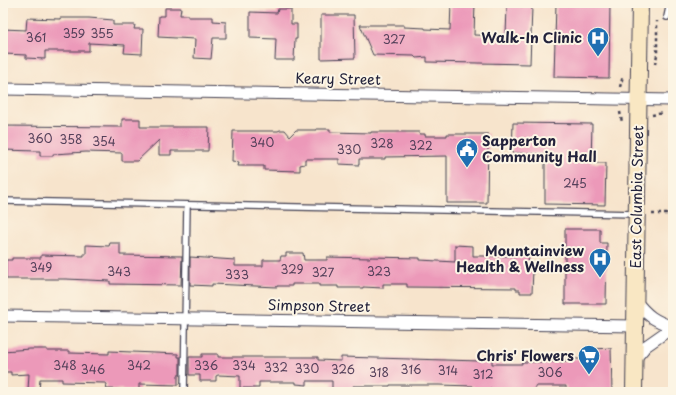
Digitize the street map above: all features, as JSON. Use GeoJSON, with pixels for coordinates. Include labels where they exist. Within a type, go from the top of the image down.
{"type":"FeatureCollection","features":[{"type":"Feature","properties":{"kind":"street","name":"East Columbia Street"},"geometry":{"type":"LineString","coordinates":[[634,392],[640,3]]}},
{"type":"Feature","properties":{"kind":"street","name":"Keary Street"},"geometry":{"type":"LineString","coordinates":[[3,89],[673,100]]}},
{"type":"Feature","properties":{"kind":"street"},"geometry":{"type":"LineString","coordinates":[[635,300],[647,315],[654,320],[673,327]]}},
{"type":"Feature","properties":{"kind":"street","name":"Simpson Street"},"geometry":{"type":"LineString","coordinates":[[3,316],[635,326]]}},
{"type":"Feature","properties":{"kind":"street"},"geometry":{"type":"LineString","coordinates":[[634,360],[646,346],[673,327]]}},
{"type":"Feature","properties":{"kind":"lane"},"geometry":{"type":"LineString","coordinates":[[667,16],[670,3]]}},
{"type":"Feature","properties":{"kind":"lane"},"geometry":{"type":"LineString","coordinates":[[3,201],[636,214]]}},
{"type":"Feature","properties":{"kind":"lane"},"geometry":{"type":"LineString","coordinates":[[184,392],[187,205]]}},
{"type":"Feature","properties":{"kind":"path"},"geometry":{"type":"LineString","coordinates":[[655,68],[657,55],[657,25]]}},
{"type":"Feature","properties":{"kind":"path"},"geometry":{"type":"LineString","coordinates":[[636,214],[673,214]]}},
{"type":"Feature","properties":{"kind":"building"},"geometry":{"type":"Polygon","coordinates":[[[451,3],[475,3],[474,35],[506,36],[507,6],[532,7],[530,64],[427,62],[427,57],[416,58],[414,56],[373,55],[360,25],[404,25],[404,27],[450,30],[451,3]]]}},
{"type":"Feature","properties":{"kind":"building"},"geometry":{"type":"Polygon","coordinates":[[[556,3],[610,3],[609,78],[554,77],[556,3]]]}},
{"type":"Feature","properties":{"kind":"building"},"geometry":{"type":"Polygon","coordinates":[[[165,8],[181,8],[180,15],[188,15],[188,17],[213,17],[213,21],[226,22],[226,38],[213,38],[211,59],[194,58],[195,39],[158,37],[159,16],[165,16],[165,8]]]}},
{"type":"Feature","properties":{"kind":"building"},"geometry":{"type":"Polygon","coordinates":[[[278,9],[291,9],[291,24],[297,24],[297,39],[295,39],[294,60],[275,60],[276,39],[250,38],[250,12],[277,13],[278,9]]]}},
{"type":"Feature","properties":{"kind":"building"},"geometry":{"type":"Polygon","coordinates":[[[321,15],[354,15],[355,58],[321,59],[321,15]]]}},
{"type":"Feature","properties":{"kind":"building"},"geometry":{"type":"Polygon","coordinates":[[[27,18],[89,18],[113,20],[113,25],[135,25],[134,29],[143,29],[142,54],[124,53],[125,45],[89,43],[89,51],[45,51],[45,59],[26,58],[26,55],[4,54],[3,29],[26,30],[27,18]]]}},
{"type":"Feature","properties":{"kind":"building"},"geometry":{"type":"Polygon","coordinates":[[[122,119],[140,119],[140,127],[209,127],[208,151],[171,151],[171,155],[159,155],[159,140],[137,161],[122,161],[122,153],[86,152],[40,156],[40,151],[3,150],[3,126],[122,127],[122,119]]]}},
{"type":"Feature","properties":{"kind":"building"},"geometry":{"type":"Polygon","coordinates":[[[513,123],[592,124],[591,163],[606,163],[605,205],[545,204],[545,154],[512,153],[513,123]]]}},
{"type":"Feature","properties":{"kind":"building"},"geometry":{"type":"Polygon","coordinates":[[[330,129],[330,132],[419,132],[419,134],[425,134],[425,136],[447,136],[447,134],[488,134],[487,203],[447,203],[447,156],[359,159],[359,165],[339,164],[339,159],[305,159],[305,164],[300,165],[300,171],[264,170],[264,166],[238,166],[239,162],[232,161],[233,131],[285,130],[290,136],[296,130],[330,129]]]}},
{"type":"Feature","properties":{"kind":"building"},"geometry":{"type":"Polygon","coordinates":[[[565,229],[600,229],[600,243],[607,243],[606,304],[565,304],[565,229]]]}},
{"type":"Feature","properties":{"kind":"building"},"geometry":{"type":"Polygon","coordinates":[[[110,243],[120,243],[120,255],[182,256],[181,285],[110,284],[110,281],[66,279],[6,279],[6,260],[12,260],[12,258],[41,258],[41,255],[84,256],[84,254],[86,254],[86,245],[109,246],[110,243]]]}},
{"type":"Feature","properties":{"kind":"building"},"geometry":{"type":"Polygon","coordinates":[[[455,245],[473,246],[473,256],[517,256],[517,253],[528,253],[529,269],[533,269],[532,293],[520,293],[520,290],[516,290],[516,288],[407,287],[407,284],[383,284],[383,288],[338,288],[338,286],[319,286],[319,284],[292,284],[292,286],[277,287],[212,284],[212,286],[190,285],[190,257],[235,260],[235,266],[263,266],[263,260],[280,260],[281,256],[286,256],[286,253],[303,253],[304,260],[327,260],[327,257],[370,257],[420,258],[420,260],[455,262],[455,245]]]}},
{"type":"Feature","properties":{"kind":"building"},"geometry":{"type":"Polygon","coordinates":[[[611,348],[612,392],[566,392],[566,386],[535,386],[535,391],[490,389],[490,391],[474,391],[473,386],[439,385],[353,386],[353,390],[332,390],[332,381],[307,381],[307,385],[296,384],[296,382],[259,382],[259,388],[240,388],[240,376],[218,375],[216,376],[216,381],[200,381],[200,375],[189,375],[189,357],[202,357],[202,354],[218,354],[218,357],[318,357],[318,360],[341,361],[341,357],[480,361],[480,359],[492,359],[492,364],[522,364],[522,362],[566,362],[566,359],[592,359],[592,349],[611,348]]]}},
{"type":"Feature","properties":{"kind":"building"},"geometry":{"type":"Polygon","coordinates":[[[30,349],[69,351],[69,353],[109,354],[109,351],[178,354],[178,357],[180,357],[180,375],[178,375],[178,385],[139,384],[139,390],[106,389],[107,384],[105,383],[62,382],[62,379],[40,379],[39,391],[28,390],[29,374],[11,375],[11,372],[4,372],[3,351],[30,349]]]}},
{"type":"Feature","properties":{"kind":"place","name":"Walk-In Clinic"},"geometry":{"type":"Point","coordinates":[598,58]}},
{"type":"Feature","properties":{"kind":"place","name":"Sapperton Community Hall"},"geometry":{"type":"Point","coordinates":[467,168]}},
{"type":"Feature","properties":{"kind":"place","name":"Mountainview Health & Wellness"},"geometry":{"type":"Point","coordinates":[600,278]}},
{"type":"Feature","properties":{"kind":"place","name":"Chris' Flowers"},"geometry":{"type":"Point","coordinates":[589,376]}}]}
